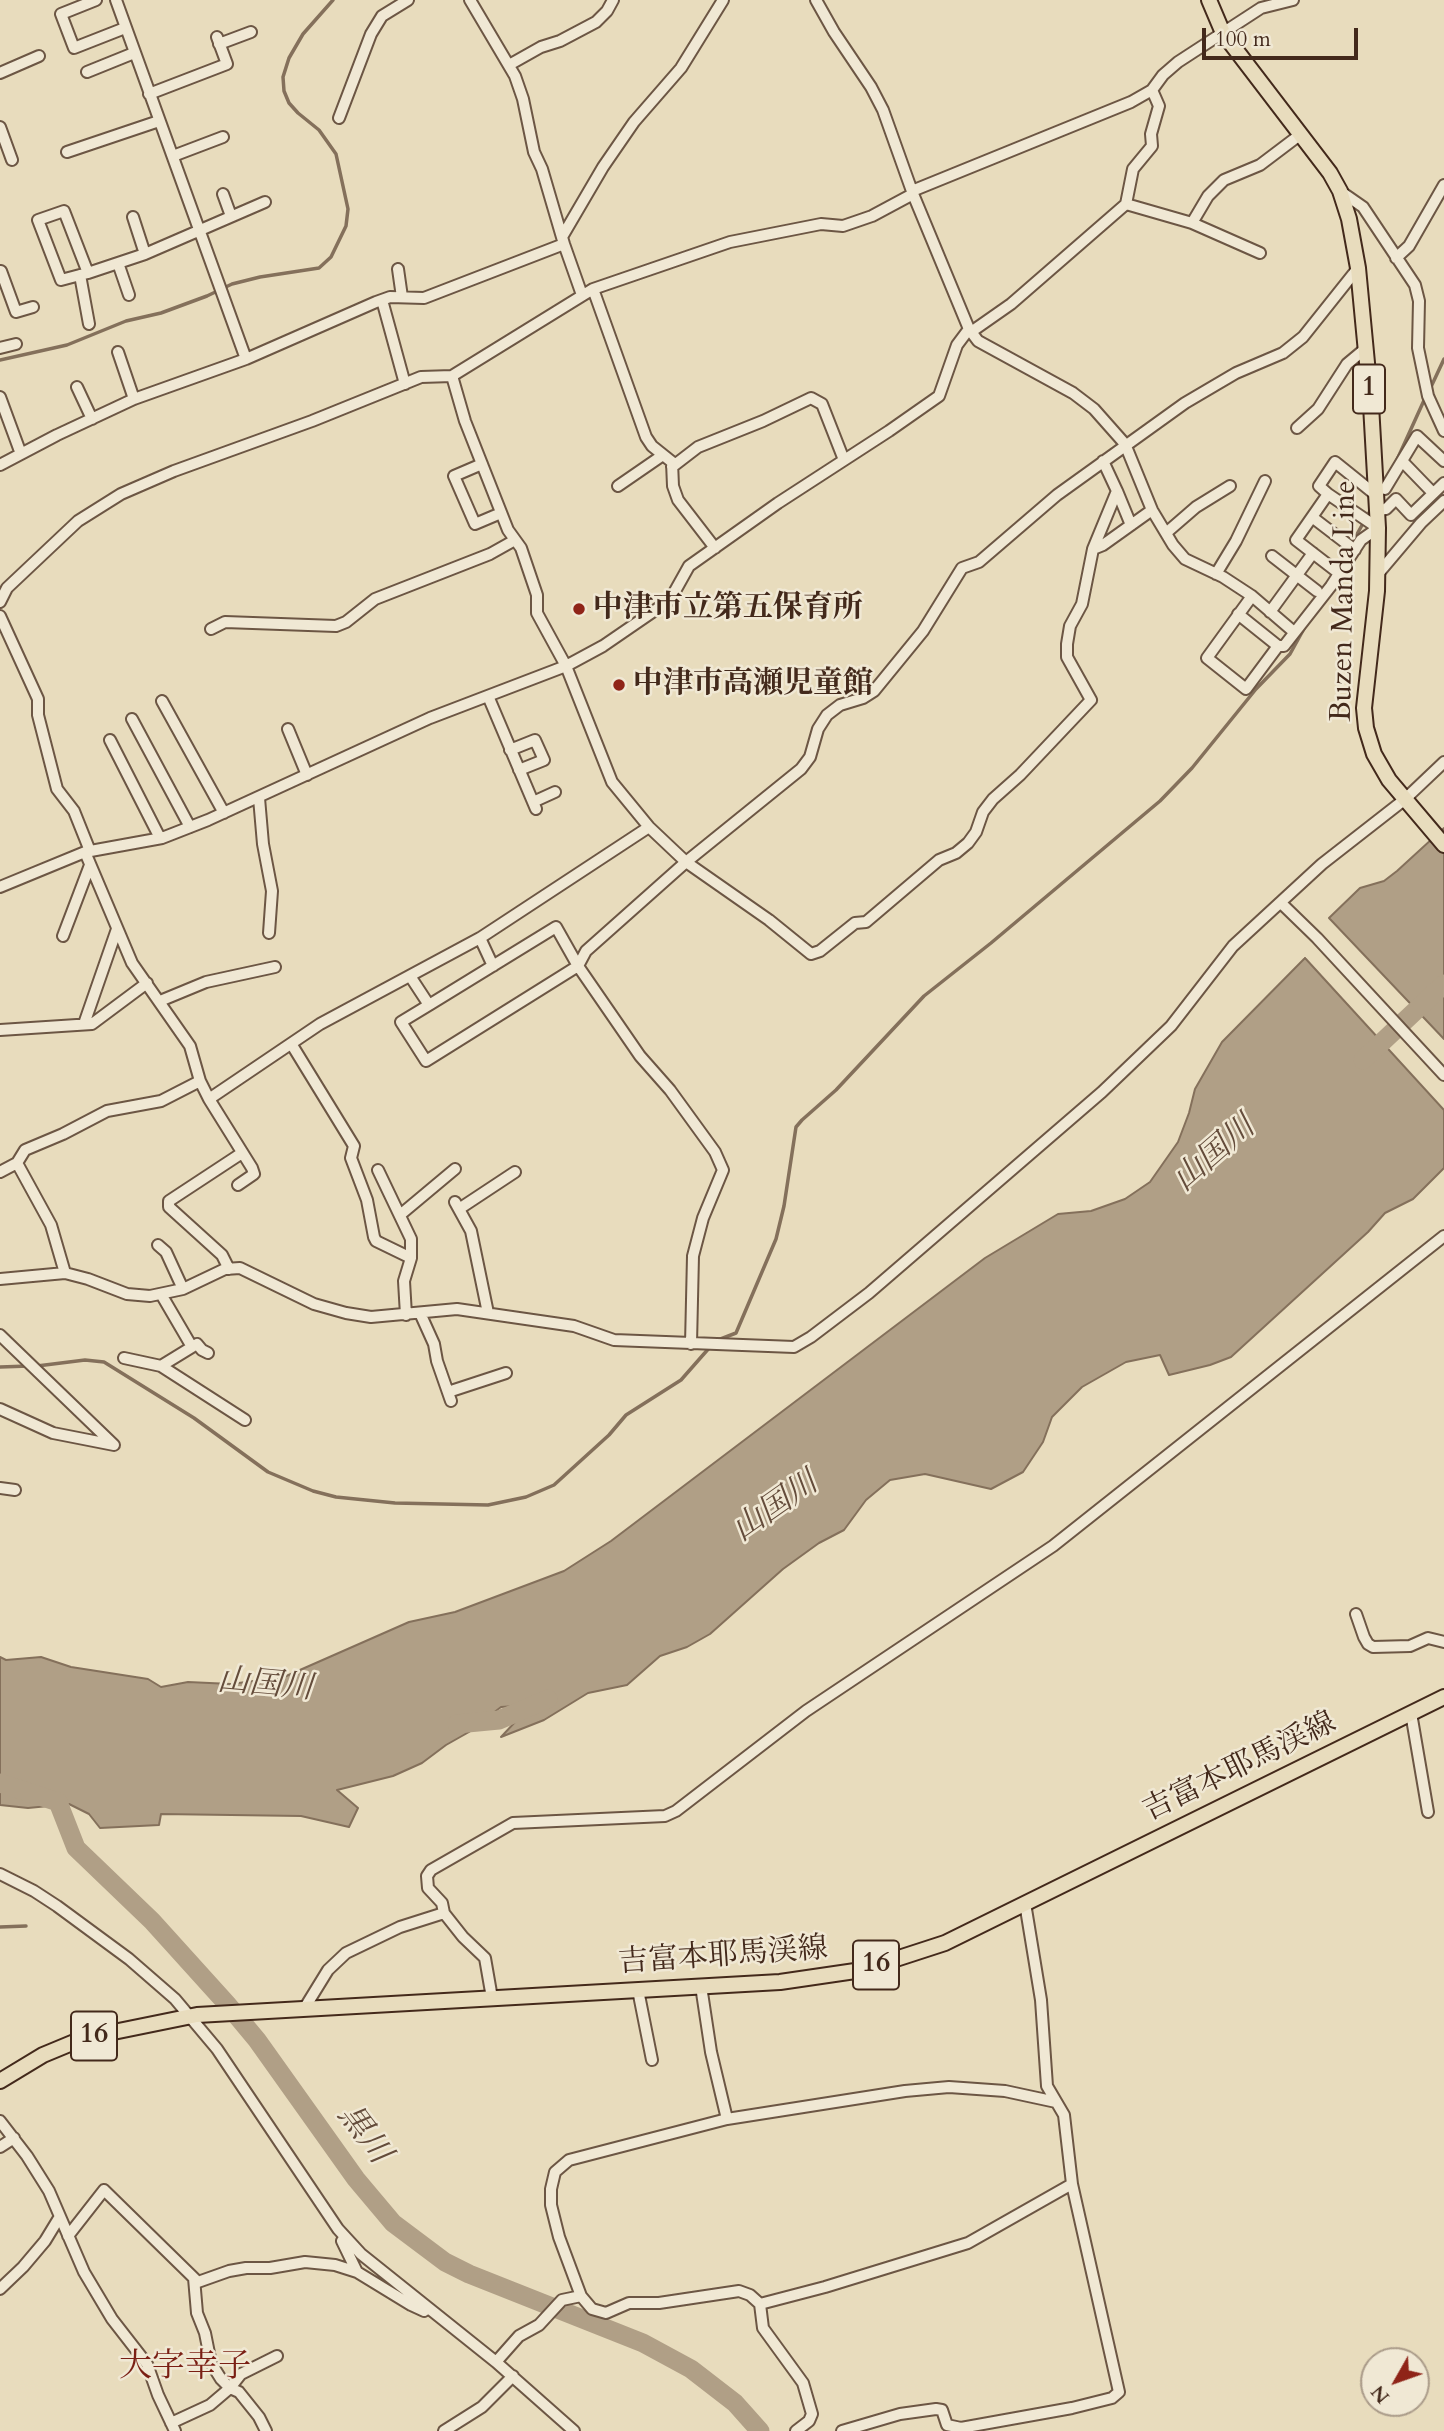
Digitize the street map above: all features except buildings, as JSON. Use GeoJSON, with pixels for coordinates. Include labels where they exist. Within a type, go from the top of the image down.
{"type":"FeatureCollection","features":[{"type":"Feature","properties":{"kind":"main road","name":"Buzen Manda Line"},"geometry":{"type":"LineString","coordinates":[[1209,0],[1223,33],[1330,173],[1340,191],[1349,219],[1358,268],[1371,405],[1374,478],[1380,492],[1377,510],[1377,575],[1364,708],[1366,728],[1374,754],[1389,780],[1444,845]]}},
{"type":"Feature","properties":{"kind":"main road","name":"吉富本耶馬渓線"},"geometry":{"type":"LineString","coordinates":[[0,2081],[43,2055],[84,2038],[193,2016],[800,1980],[862,1970],[945,1943],[1444,1697]]}},
{"type":"Feature","properties":{"kind":"street"},"geometry":{"type":"LineString","coordinates":[[96,0],[61,14],[74,48],[125,28]]}},
{"type":"Feature","properties":{"kind":"street"},"geometry":{"type":"LineString","coordinates":[[116,0],[246,359]]}},
{"type":"Feature","properties":{"kind":"street"},"geometry":{"type":"LineString","coordinates":[[339,118],[371,34],[382,16],[408,0]]}},
{"type":"Feature","properties":{"kind":"street"},"geometry":{"type":"LineString","coordinates":[[470,0],[516,76],[534,152],[542,169],[582,295]]}},
{"type":"Feature","properties":{"kind":"street"},"geometry":{"type":"LineString","coordinates":[[509,65],[596,22],[613,0]]}},
{"type":"Feature","properties":{"kind":"street"},"geometry":{"type":"LineString","coordinates":[[0,466],[134,400],[246,359],[382,300],[424,298],[563,241],[603,167],[634,122],[681,68],[723,0]]}},
{"type":"Feature","properties":{"kind":"street"},"geometry":{"type":"LineString","coordinates":[[816,0],[871,86],[883,110],[913,192],[970,331],[978,341],[1073,393],[1094,409],[1125,444],[1152,510],[1185,559],[1216,573],[1252,596],[1294,632]]}},
{"type":"Feature","properties":{"kind":"street"},"geometry":{"type":"LineString","coordinates":[[0,602],[7,588],[78,520],[121,494],[174,471],[312,421],[421,377],[452,376],[593,289],[730,242],[821,224],[843,226],[872,216],[913,192],[1131,102],[1152,90],[1163,75],[1178,62],[1261,8],[1293,0]]}},
{"type":"Feature","properties":{"kind":"street"},"geometry":{"type":"LineString","coordinates":[[149,94],[227,64],[218,41],[251,32]]}},
{"type":"Feature","properties":{"kind":"street"},"geometry":{"type":"LineString","coordinates":[[87,72],[134,53]]}},
{"type":"Feature","properties":{"kind":"street"},"geometry":{"type":"LineString","coordinates":[[0,73],[39,56]]}},
{"type":"Feature","properties":{"kind":"street"},"geometry":{"type":"LineString","coordinates":[[0,887],[88,851],[160,838],[224,813],[430,718],[566,666],[603,646],[670,600],[689,566],[939,396],[957,345],[970,331],[1011,304],[1125,204],[1133,169],[1152,146],[1151,134],[1159,106],[1152,90]]}},
{"type":"Feature","properties":{"kind":"street"},"geometry":{"type":"LineString","coordinates":[[67,152],[159,121]]}},
{"type":"Feature","properties":{"kind":"street"},"geometry":{"type":"LineString","coordinates":[[0,127],[12,160]]}},
{"type":"Feature","properties":{"kind":"street"},"geometry":{"type":"LineString","coordinates":[[1192,223],[1208,196],[1224,180],[1260,165],[1301,134]]}},
{"type":"Feature","properties":{"kind":"street"},"geometry":{"type":"LineString","coordinates":[[173,156],[223,137]]}},
{"type":"Feature","properties":{"kind":"street"},"geometry":{"type":"LineString","coordinates":[[1396,258],[1409,246],[1444,184]]}},
{"type":"Feature","properties":{"kind":"street"},"geometry":{"type":"LineString","coordinates":[[1340,191],[1363,207],[1415,285],[1420,360],[1428,396],[1444,431]]}},
{"type":"Feature","properties":{"kind":"street"},"geometry":{"type":"LineString","coordinates":[[223,194],[231,216]]}},
{"type":"Feature","properties":{"kind":"street"},"geometry":{"type":"LineString","coordinates":[[89,324],[84,274],[64,211],[38,220],[61,280],[84,274],[145,254],[265,202]]}},
{"type":"Feature","properties":{"kind":"street"},"geometry":{"type":"LineString","coordinates":[[1125,204],[1192,223],[1260,253]]}},
{"type":"Feature","properties":{"kind":"street"},"geometry":{"type":"LineString","coordinates":[[133,217],[145,254]]}},
{"type":"Feature","properties":{"kind":"street"},"geometry":{"type":"LineString","coordinates":[[118,263],[130,295]]}},
{"type":"Feature","properties":{"kind":"street"},"geometry":{"type":"LineString","coordinates":[[691,1344],[692,1256],[702,1219],[723,1170],[715,1152],[670,1090],[640,1056],[578,966],[556,927],[401,1022],[426,1061],[578,966],[586,951],[686,862],[801,769],[810,757],[818,729],[827,715],[840,705],[863,698],[874,691],[923,631],[962,568],[979,562],[1057,495],[1185,403],[1236,373],[1283,352],[1303,337],[1358,268]]}},
{"type":"Feature","properties":{"kind":"street"},"geometry":{"type":"LineString","coordinates":[[398,269],[402,298]]}},
{"type":"Feature","properties":{"kind":"street"},"geometry":{"type":"LineString","coordinates":[[1,271],[4,292],[16,312],[33,307]]}},
{"type":"Feature","properties":{"kind":"street"},"geometry":{"type":"LineString","coordinates":[[593,289],[646,437],[672,462],[673,486],[678,500],[715,548]]}},
{"type":"Feature","properties":{"kind":"street"},"geometry":{"type":"LineString","coordinates":[[382,300],[405,384]]}},
{"type":"Feature","properties":{"kind":"street"},"geometry":{"type":"LineString","coordinates":[[0,348],[16,344]]}},
{"type":"Feature","properties":{"kind":"street"},"geometry":{"type":"LineString","coordinates":[[1297,428],[1318,410],[1347,364],[1365,349]]}},
{"type":"Feature","properties":{"kind":"street"},"geometry":{"type":"LineString","coordinates":[[118,352],[134,400]]}},
{"type":"Feature","properties":{"kind":"street"},"geometry":{"type":"LineString","coordinates":[[452,376],[464,421],[501,513],[521,548],[537,595],[537,612],[566,666],[612,782],[649,827],[686,862],[769,920],[811,954],[820,951],[855,923],[866,922],[939,860],[956,853],[968,843],[976,832],[983,812],[993,799],[1020,775],[1091,700],[1068,657],[1067,644],[1070,626],[1082,604],[1093,550],[1117,491]]}},
{"type":"Feature","properties":{"kind":"street"},"geometry":{"type":"LineString","coordinates":[[77,387],[92,419]]}},
{"type":"Feature","properties":{"kind":"street"},"geometry":{"type":"LineString","coordinates":[[0,397],[21,454]]}},
{"type":"Feature","properties":{"kind":"street"},"geometry":{"type":"LineString","coordinates":[[672,467],[698,447],[811,398],[822,404],[844,460]]}},
{"type":"Feature","properties":{"kind":"street"},"geometry":{"type":"LineString","coordinates":[[1380,492],[1417,436],[1444,461]]}},
{"type":"Feature","properties":{"kind":"street"},"geometry":{"type":"LineString","coordinates":[[618,486],[663,455]]}},
{"type":"Feature","properties":{"kind":"street"},"geometry":{"type":"LineString","coordinates":[[1103,461],[1131,525]]}},
{"type":"Feature","properties":{"kind":"street"},"geometry":{"type":"LineString","coordinates":[[1402,461],[1433,493]]}},
{"type":"Feature","properties":{"kind":"street"},"geometry":{"type":"LineString","coordinates":[[1238,614],[1278,646],[1284,646],[1340,574],[1361,540],[1378,528],[1320,486],[1335,462],[1380,492],[1396,499],[1411,515],[1444,482]]}},
{"type":"Feature","properties":{"kind":"street"},"geometry":{"type":"LineString","coordinates":[[482,464],[454,475],[475,524],[501,513]]}},
{"type":"Feature","properties":{"kind":"street"},"geometry":{"type":"LineString","coordinates":[[1216,573],[1236,541],[1265,481]]}},
{"type":"Feature","properties":{"kind":"street"},"geometry":{"type":"LineString","coordinates":[[1166,533],[1196,507],[1230,485]]}},
{"type":"Feature","properties":{"kind":"street"},"geometry":{"type":"LineString","coordinates":[[1328,494],[1296,540],[1340,574]]}},
{"type":"Feature","properties":{"kind":"street"},"geometry":{"type":"LineString","coordinates":[[1377,510],[1385,509],[1396,499]]}},
{"type":"Feature","properties":{"kind":"street"},"geometry":{"type":"LineString","coordinates":[[1377,575],[1421,523],[1444,501]]}},
{"type":"Feature","properties":{"kind":"street"},"geometry":{"type":"LineString","coordinates":[[1093,550],[1152,510]]}},
{"type":"Feature","properties":{"kind":"street"},"geometry":{"type":"LineString","coordinates":[[1312,517],[1355,550]]}},
{"type":"Feature","properties":{"kind":"street"},"geometry":{"type":"LineString","coordinates":[[211,629],[225,622],[336,626],[346,622],[375,599],[490,554],[515,540]]}},
{"type":"Feature","properties":{"kind":"street"},"geometry":{"type":"LineString","coordinates":[[1270,612],[1313,553]]}},
{"type":"Feature","properties":{"kind":"street"},"geometry":{"type":"LineString","coordinates":[[1272,556],[1317,591]]}},
{"type":"Feature","properties":{"kind":"street"},"geometry":{"type":"LineString","coordinates":[[1252,596],[1207,657],[1246,689],[1278,646]]}},
{"type":"Feature","properties":{"kind":"street"},"geometry":{"type":"LineString","coordinates":[[0,616],[37,699],[38,715],[57,789],[75,811],[90,865],[132,963],[190,1046],[200,1081],[254,1174],[238,1185]]}},
{"type":"Feature","properties":{"kind":"street"},"geometry":{"type":"LineString","coordinates":[[488,696],[534,806],[555,792]]}},
{"type":"Feature","properties":{"kind":"street"},"geometry":{"type":"LineString","coordinates":[[162,701],[224,813]]}},
{"type":"Feature","properties":{"kind":"street"},"geometry":{"type":"LineString","coordinates":[[132,719],[190,827]]}},
{"type":"Feature","properties":{"kind":"street"},"geometry":{"type":"LineString","coordinates":[[288,729],[307,775]]}},
{"type":"Feature","properties":{"kind":"street"},"geometry":{"type":"LineString","coordinates":[[110,740],[160,838]]}},
{"type":"Feature","properties":{"kind":"street"},"geometry":{"type":"LineString","coordinates":[[510,750],[535,740],[544,760],[519,770]]}},
{"type":"Feature","properties":{"kind":"street"},"geometry":{"type":"LineString","coordinates":[[0,1279],[65,1273],[127,1294],[150,1296],[183,1289],[229,1269],[240,1268],[314,1304],[371,1317],[457,1309],[574,1326],[614,1340],[794,1347],[869,1293],[1101,1092],[1171,1026],[1233,946],[1322,864],[1408,804],[1444,762]]}},
{"type":"Feature","properties":{"kind":"street"},"geometry":{"type":"LineString","coordinates":[[259,798],[263,844],[272,891],[269,933]]}},
{"type":"Feature","properties":{"kind":"street"},"geometry":{"type":"LineString","coordinates":[[209,1099],[320,1024],[481,938],[649,827]]}},
{"type":"Feature","properties":{"kind":"street"},"geometry":{"type":"LineString","coordinates":[[63,936],[90,865]]}},
{"type":"Feature","properties":{"kind":"street"},"geometry":{"type":"LineString","coordinates":[[1281,902],[1444,1075]]}},
{"type":"Feature","properties":{"kind":"street"},"geometry":{"type":"LineString","coordinates":[[84,1024],[117,929]]}},
{"type":"Feature","properties":{"kind":"street"},"geometry":{"type":"LineString","coordinates":[[481,938],[493,966]]}},
{"type":"Feature","properties":{"kind":"street"},"geometry":{"type":"LineString","coordinates":[[160,1002],[206,982],[275,967]]}},
{"type":"Feature","properties":{"kind":"street"},"geometry":{"type":"LineString","coordinates":[[410,976],[429,1005]]}},
{"type":"Feature","properties":{"kind":"street"},"geometry":{"type":"LineString","coordinates":[[0,1030],[92,1024],[147,984]]}},
{"type":"Feature","properties":{"kind":"street"},"geometry":{"type":"LineString","coordinates":[[292,1045],[354,1146],[351,1158],[367,1200],[376,1241],[411,1258]]}},
{"type":"Feature","properties":{"kind":"street"},"geometry":{"type":"LineString","coordinates":[[0,1172],[17,1163],[25,1150],[107,1111],[161,1101],[200,1081]]}},
{"type":"Feature","properties":{"kind":"street"},"geometry":{"type":"LineString","coordinates":[[229,1269],[222,1255],[169,1207],[169,1201],[242,1153]]}},
{"type":"Feature","properties":{"kind":"street"},"geometry":{"type":"LineString","coordinates":[[17,1163],[51,1225],[56,1250],[65,1273]]}},
{"type":"Feature","properties":{"kind":"street"},"geometry":{"type":"LineString","coordinates":[[400,1215],[455,1169]]}},
{"type":"Feature","properties":{"kind":"street"},"geometry":{"type":"LineString","coordinates":[[378,1170],[411,1239],[411,1258],[404,1281],[406,1315]]}},
{"type":"Feature","properties":{"kind":"street"},"geometry":{"type":"LineString","coordinates":[[488,1313],[471,1231],[457,1206],[515,1172]]}},
{"type":"Feature","properties":{"kind":"street"},"geometry":{"type":"LineString","coordinates":[[492,1998],[485,1958],[463,1937],[444,1913],[442,1903],[428,1888],[427,1876],[431,1870],[513,1823],[665,1816],[676,1811],[806,1711],[1053,1546],[1444,1236]]}},
{"type":"Feature","properties":{"kind":"street"},"geometry":{"type":"LineString","coordinates":[[158,1245],[166,1252],[183,1289]]}},
{"type":"Feature","properties":{"kind":"street"},"geometry":{"type":"LineString","coordinates":[[161,1294],[192,1347]]}},
{"type":"Feature","properties":{"kind":"street"},"geometry":{"type":"LineString","coordinates":[[420,1313],[434,1343],[449,1396],[506,1373]]}},
{"type":"Feature","properties":{"kind":"street"},"geometry":{"type":"LineString","coordinates":[[0,1335],[114,1445],[53,1433],[0,1409]]}},
{"type":"Feature","properties":{"kind":"street"},"geometry":{"type":"LineString","coordinates":[[161,1366],[197,1344],[208,1353]]}},
{"type":"Feature","properties":{"kind":"street"},"geometry":{"type":"LineString","coordinates":[[124,1358],[161,1366],[245,1420]]}},
{"type":"Feature","properties":{"kind":"street"},"geometry":{"type":"LineString","coordinates":[[0,1488],[15,1490]]}},
{"type":"Feature","properties":{"kind":"street"},"geometry":{"type":"LineString","coordinates":[[1356,1614],[1363,1637],[1373,1647],[1410,1646],[1428,1638],[1444,1642]]}},
{"type":"Feature","properties":{"kind":"street"},"geometry":{"type":"LineString","coordinates":[[1411,1713],[1428,1812]]}},
{"type":"Feature","properties":{"kind":"street"},"geometry":{"type":"LineString","coordinates":[[0,1874],[57,1906],[129,1959],[193,2016],[345,2237],[360,2254],[513,2376],[574,2431]]}},
{"type":"Feature","properties":{"kind":"street"},"geometry":{"type":"LineString","coordinates":[[842,2431],[900,2414],[936,2409],[942,2410],[947,2425],[961,2428],[1072,2408],[1112,2398],[1119,2392],[1072,2184],[1064,2115],[1047,2085],[1041,2000],[1025,1903]]}},
{"type":"Feature","properties":{"kind":"street"},"geometry":{"type":"LineString","coordinates":[[304,2009],[328,1970],[346,1953],[400,1927],[444,1913]]}},
{"type":"Feature","properties":{"kind":"street"},"geometry":{"type":"LineString","coordinates":[[701,1986],[711,2052],[726,2119]]}},
{"type":"Feature","properties":{"kind":"street"},"geometry":{"type":"LineString","coordinates":[[638,1990],[652,2060]]}},
{"type":"Feature","properties":{"kind":"street"},"geometry":{"type":"LineString","coordinates":[[796,2431],[809,2421],[812,2414],[803,2383],[763,2328],[760,2304],[750,2295],[739,2291],[659,2303],[629,2303],[606,2313],[592,2309],[581,2296],[559,2238],[551,2205],[552,2179],[560,2166],[569,2160],[726,2119],[846,2099],[949,2087],[1005,2091],[1056,2102]]}},
{"type":"Feature","properties":{"kind":"street"},"geometry":{"type":"LineString","coordinates":[[0,2121],[49,2191],[84,2272],[112,2319],[147,2364],[172,2429],[210,2405],[230,2388],[241,2374],[277,2356]]}},
{"type":"Feature","properties":{"kind":"street"},"geometry":{"type":"LineString","coordinates":[[0,2147],[14,2138]]}},
{"type":"Feature","properties":{"kind":"street"},"geometry":{"type":"LineString","coordinates":[[760,2304],[968,2243],[1072,2184]]}},
{"type":"Feature","properties":{"kind":"street"},"geometry":{"type":"LineString","coordinates":[[68,2236],[104,2190],[198,2282],[246,2268],[270,2269],[305,2262],[335,2265],[357,2272],[411,2305],[424,2311],[428,2308]]}},
{"type":"Feature","properties":{"kind":"street"},"geometry":{"type":"LineString","coordinates":[[0,2289],[45,2241],[59,2218]]}},
{"type":"Feature","properties":{"kind":"street"},"geometry":{"type":"LineString","coordinates":[[345,2237],[342,2241],[357,2272]]}},
{"type":"Feature","properties":{"kind":"street"},"geometry":{"type":"LineString","coordinates":[[194,2278],[197,2312],[205,2333],[211,2363],[221,2379],[239,2392],[259,2417],[266,2431]]}},
{"type":"Feature","properties":{"kind":"street"},"geometry":{"type":"LineString","coordinates":[[496,2362],[519,2336],[539,2325],[562,2300],[581,2296]]}},
{"type":"Feature","properties":{"kind":"street"},"geometry":{"type":"LineString","coordinates":[[444,2431],[482,2407],[513,2376]]}},
{"type":"Feature","properties":{"kind":"water"},"geometry":{"type":"Polygon","coordinates":[[[1444,828],[1444,1039],[1329,918],[1360,888],[1384,881],[1397,871],[1444,828]]]}},
{"type":"Feature","properties":{"kind":"water"},"geometry":{"type":"Polygon","coordinates":[[[1305,958],[1444,1110],[1444,1168],[1413,1199],[1385,1213],[1368,1232],[1231,1357],[1169,1375],[1160,1355],[1126,1362],[1082,1387],[1052,1417],[1043,1442],[1023,1472],[991,1489],[925,1474],[890,1480],[866,1500],[844,1530],[819,1543],[783,1569],[710,1634],[687,1647],[660,1656],[627,1685],[588,1693],[544,1720],[501,1737],[531,1705],[501,1707],[422,1763],[393,1776],[337,1790],[358,1808],[349,1827],[301,1816],[161,1814],[159,1825],[100,1828],[89,1814],[69,1804],[28,1808],[0,1805],[0,1657],[6,1660],[41,1657],[71,1667],[148,1679],[161,1687],[188,1682],[231,1684],[284,1677],[409,1622],[455,1612],[564,1571],[611,1541],[985,1258],[1058,1214],[1091,1211],[1125,1199],[1150,1182],[1178,1142],[1195,1089],[1222,1042],[1305,958]]]}},
{"type":"Feature","properties":{"kind":"waterway"},"geometry":{"type":"LineString","coordinates":[[0,360],[67,345],[126,321],[161,313],[207,296],[232,284],[319,268],[331,257],[346,226],[348,209],[336,154],[319,130],[289,103],[284,91],[283,77],[289,58],[303,34],[333,0]]}},
{"type":"Feature","properties":{"kind":"waterway"},"geometry":{"type":"LineString","coordinates":[[1430,389],[1444,359]]}},
{"type":"Feature","properties":{"kind":"waterway"},"geometry":{"type":"LineString","coordinates":[[1396,462],[1426,396]]}},
{"type":"Feature","properties":{"kind":"waterway"},"geometry":{"type":"LineString","coordinates":[[1351,545],[1371,509]]}},
{"type":"Feature","properties":{"kind":"waterway"},"geometry":{"type":"LineString","coordinates":[[718,1340],[736,1333],[776,1239],[796,1127],[836,1090],[924,996],[1160,801],[1192,768],[1256,689],[1290,654],[1306,625]]}},
{"type":"Feature","properties":{"kind":"waterway","name":"山国川"},"geometry":{"type":"LineString","coordinates":[[1363,1060],[1444,984]]}},
{"type":"Feature","properties":{"kind":"waterway"},"geometry":{"type":"LineString","coordinates":[[37,1366],[85,1360],[104,1362],[194,1418],[268,1472],[313,1491],[336,1497],[395,1503],[488,1505],[526,1497],[554,1485],[609,1435],[626,1415],[681,1380],[710,1347]]}},
{"type":"Feature","properties":{"kind":"waterway"},"geometry":{"type":"LineString","coordinates":[[0,1367],[29,1366]]}},
{"type":"Feature","properties":{"kind":"waterway","name":"山国川"},"geometry":{"type":"LineString","coordinates":[[457,1724],[499,1720],[548,1699]]}},
{"type":"Feature","properties":{"kind":"waterway","name":"黒川"},"geometry":{"type":"LineString","coordinates":[[0,1783],[58,1802],[76,1848],[152,1921],[227,2004],[257,2040],[356,2179],[393,2223],[445,2262],[469,2274],[643,2343],[691,2369],[735,2403],[760,2431]]}},
{"type":"Feature","properties":{"kind":"waterway"},"geometry":{"type":"LineString","coordinates":[[0,1927],[26,1926]]}},
{"type":"Feature","properties":{"kind":"place","name":"中津市立第五保育所"},"geometry":{"type":"Point","coordinates":[579,609]}},
{"type":"Feature","properties":{"kind":"place","name":"中津市高瀬児童館"},"geometry":{"type":"Point","coordinates":[619,685]}},
{"type":"Feature","properties":{"kind":"district","name":"大字幸子"},"geometry":{"type":"Point","coordinates":[185,2368]}}]}
